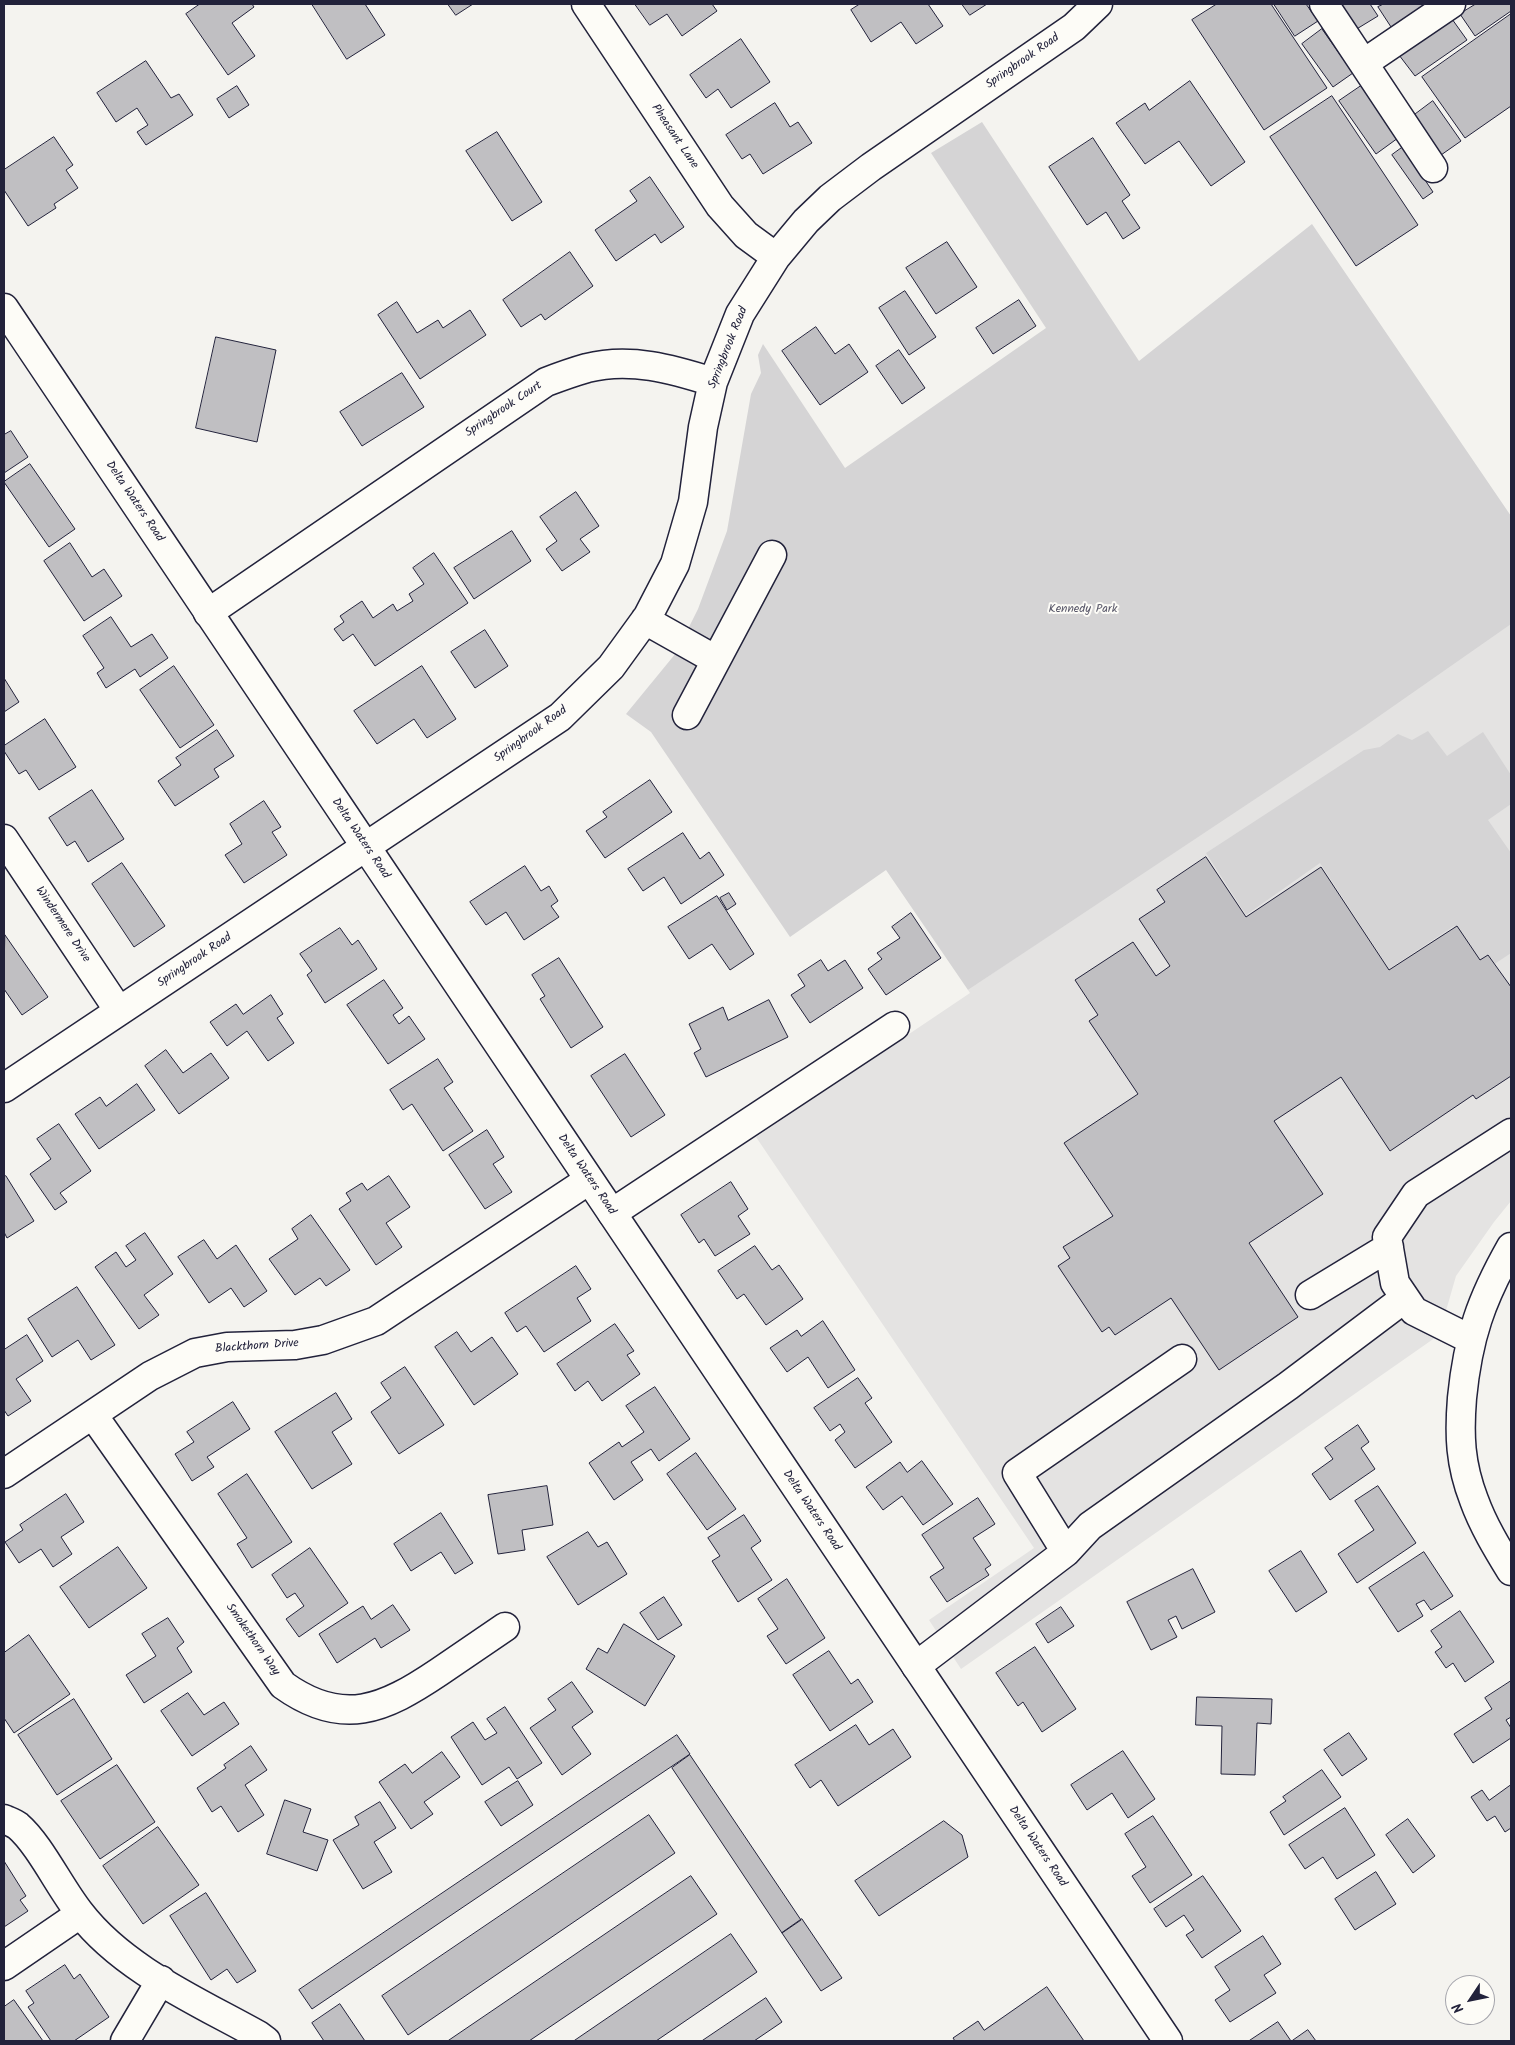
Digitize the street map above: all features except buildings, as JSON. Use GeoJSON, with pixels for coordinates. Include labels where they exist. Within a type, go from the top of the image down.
{"type":"FeatureCollection","features":[{"type":"Feature","properties":{"kind":"street","name":"Pheasant Lane"},"geometry":{"type":"LineString","coordinates":[[586,4],[720,206],[746,235],[776,257]]}},
{"type":"Feature","properties":{"kind":"street","name":"Springbrook Road"},"geometry":{"type":"LineString","coordinates":[[4,1088],[560,717],[611,666],[645,620],[675,564],[693,502],[712,382],[740,314],[776,257],[806,221],[837,193],[871,167],[1074,27],[1098,4]]}},
{"type":"Feature","properties":{"kind":"street"},"geometry":{"type":"LineString","coordinates":[[1324,4],[1433,168]]}},
{"type":"Feature","properties":{"kind":"street"},"geometry":{"type":"LineString","coordinates":[[1364,63],[1451,4]]}},
{"type":"Feature","properties":{"kind":"street","name":"Delta Waters Road"},"geometry":{"type":"LineString","coordinates":[[4,308],[1168,2041]]}},
{"type":"Feature","properties":{"kind":"street","name":"Springbrook Court"},"geometry":{"type":"LineString","coordinates":[[208,613],[546,382],[588,368],[632,363],[674,370],[712,382]]}},
{"type":"Feature","properties":{"kind":"street"},"geometry":{"type":"LineString","coordinates":[[687,715],[772,555]]}},
{"type":"Feature","properties":{"kind":"street"},"geometry":{"type":"LineString","coordinates":[[645,620],[716,660]]}},
{"type":"Feature","properties":{"kind":"street","name":"Windermere Drive"},"geometry":{"type":"LineString","coordinates":[[4,839],[120,1011]]}},
{"type":"Feature","properties":{"kind":"street"},"geometry":{"type":"LineString","coordinates":[[612,1213],[895,1026]]}},
{"type":"Feature","properties":{"kind":"street"},"geometry":{"type":"LineString","coordinates":[[1470,1339],[1414,1311],[1395,1283],[1387,1237],[1416,1194],[1511,1133]]}},
{"type":"Feature","properties":{"kind":"street","name":"Blackthorn Drive"},"geometry":{"type":"LineString","coordinates":[[4,1474],[150,1376],[195,1353],[227,1347],[295,1345],[323,1340],[376,1321],[589,1180]]}},
{"type":"Feature","properties":{"kind":"street"},"geometry":{"type":"LineString","coordinates":[[1310,1295],[1389,1247]]}},
{"type":"Feature","properties":{"kind":"street"},"geometry":{"type":"LineString","coordinates":[[1511,1247],[1493,1279],[1470,1339],[1465,1366],[1459,1431],[1463,1465],[1474,1500],[1488,1533],[1511,1571]]}},
{"type":"Feature","properties":{"kind":"street"},"geometry":{"type":"LineString","coordinates":[[916,1666],[1066,1552],[1090,1526],[1288,1386],[1405,1298]]}},
{"type":"Feature","properties":{"kind":"street"},"geometry":{"type":"LineString","coordinates":[[1066,1552],[1017,1473],[1182,1359]]}},
{"type":"Feature","properties":{"kind":"street","name":"Smokethorn Way"},"geometry":{"type":"LineString","coordinates":[[93,1415],[283,1684],[301,1698],[323,1706],[342,1709],[363,1710],[385,1704],[409,1693],[505,1627]]}},
{"type":"Feature","properties":{"kind":"street"},"geometry":{"type":"LineString","coordinates":[[4,1820],[17,1824],[32,1842],[80,1914],[106,1943],[131,1963],[266,2041]]}},
{"type":"Feature","properties":{"kind":"street"},"geometry":{"type":"LineString","coordinates":[[4,1966],[80,1914]]}},
{"type":"Feature","properties":{"kind":"street"},"geometry":{"type":"LineString","coordinates":[[125,2041],[161,1980]]}},
{"type":"Feature","properties":{"kind":"shaded area"},"geometry":{"type":"Polygon","coordinates":[[[1511,623],[1511,1201],[1456,1276],[1439,1335],[961,1669],[929,1620],[1034,1548],[756,1137],[970,993],[968,990],[1511,623]]]}},
{"type":"Feature","properties":{"kind":"green space","name":"Kennedy Park"},"geometry":{"type":"Polygon","coordinates":[[[982,122],[1139,361],[1312,224],[1511,516],[1511,624],[1365,726],[968,990],[886,870],[790,937],[651,732],[626,714],[676,653],[698,609],[727,531],[751,394],[761,373],[758,355],[763,344],[845,468],[1046,328],[931,153],[982,122]]]}},
{"type":"Feature","properties":{"kind":"green space"},"geometry":{"type":"Polygon","coordinates":[[[1428,731],[1447,756],[1483,732],[1511,775],[1511,804],[1488,820],[1511,853],[1511,953],[1484,971],[1454,926],[1389,969],[1320,863],[1246,915],[1206,853],[1364,750],[1380,747],[1398,734],[1412,740],[1428,731]]]}}]}
